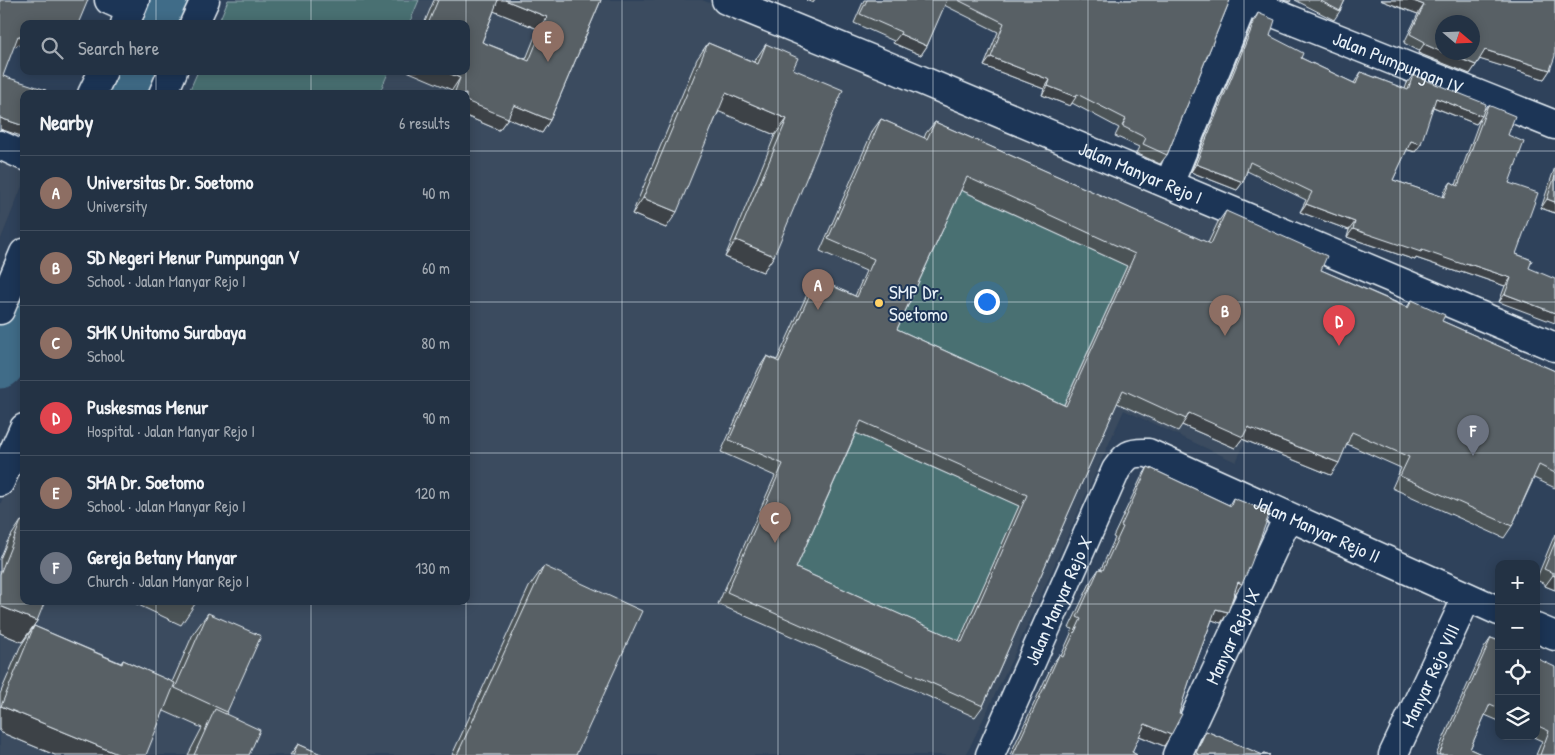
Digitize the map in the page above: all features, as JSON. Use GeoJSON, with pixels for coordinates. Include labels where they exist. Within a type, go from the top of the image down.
{"type":"FeatureCollection","features":[{"type":"Feature","properties":{"kind":"street"},"geometry":{"type":"LineString","coordinates":[[196,20],[205,0]]}},
{"type":"Feature","properties":{"kind":"street","name":"Jalan Manyar Rejo I"},"geometry":{"type":"LineString","coordinates":[[726,0],[890,67],[1555,347]]}},
{"type":"Feature","properties":{"kind":"street"},"geometry":{"type":"LineString","coordinates":[[1169,184],[1242,0]]}},
{"type":"Feature","properties":{"kind":"street","name":"Jalan Pumpungan IV"},"geometry":{"type":"LineString","coordinates":[[1242,0],[1555,124]]}},
{"type":"Feature","properties":{"kind":"street"},"geometry":{"type":"LineString","coordinates":[[94,90],[101,75]]}},
{"type":"Feature","properties":{"kind":"street"},"geometry":{"type":"LineString","coordinates":[[165,90],[171,75]]}},
{"type":"Feature","properties":{"kind":"street"},"geometry":{"type":"LineString","coordinates":[[0,145],[20,154]]}},
{"type":"Feature","properties":{"kind":"street"},"geometry":{"type":"LineString","coordinates":[[0,310],[20,262]]}},
{"type":"Feature","properties":{"kind":"street"},"geometry":{"type":"LineString","coordinates":[[0,482],[20,437]]}},
{"type":"Feature","properties":{"kind":"street","name":"Jalan Manyar Rejo II"},"geometry":{"type":"LineString","coordinates":[[1135,453],[1148,453],[1288,518],[1351,544],[1495,609]]}},
{"type":"Feature","properties":{"kind":"street","name":"Jalan Manyar Rejo X"},"geometry":{"type":"LineString","coordinates":[[990,755],[1116,470],[1125,459],[1135,453]]}},
{"type":"Feature","properties":{"kind":"street","name":"Manyar Rejo IX"},"geometry":{"type":"LineString","coordinates":[[1177,755],[1288,518]]}},
{"type":"Feature","properties":{"kind":"street","name":"Manyar Rejo VIII"},"geometry":{"type":"LineString","coordinates":[[1393,755],[1466,597]]}},
{"type":"Feature","properties":{"kind":"street"},"geometry":{"type":"LineString","coordinates":[[1540,630],[1555,636]]}},
{"type":"Feature","properties":{"kind":"shaded area"},"geometry":{"type":"Polygon","coordinates":[[[419,0],[702,0],[1328,258],[1236,462],[1124,410],[1013,657],[966,755],[0,755],[0,505],[5,493],[20,482],[20,605],[470,605],[470,90],[381,90],[387,75],[470,75],[470,20],[411,20],[419,0]]]}},
{"type":"Feature","properties":{"kind":"shaded area"},"geometry":{"type":"Polygon","coordinates":[[[0,156],[20,164],[20,191],[0,241],[0,156]]]}},
{"type":"Feature","properties":{"kind":"green space"},"geometry":{"type":"Polygon","coordinates":[[[228,0],[419,0],[411,20],[220,20],[228,0]]]}},
{"type":"Feature","properties":{"kind":"green space"},"geometry":{"type":"Polygon","coordinates":[[[196,75],[387,75],[381,90],[190,90],[196,75]]]}},
{"type":"Feature","properties":{"kind":"green space"},"geometry":{"type":"Polygon","coordinates":[[[958,189],[1127,266],[1058,417],[889,340],[958,189]]]}},
{"type":"Feature","properties":{"kind":"green space"},"geometry":{"type":"Polygon","coordinates":[[[853,432],[1019,506],[954,653],[788,579],[853,432]]]}},
{"type":"Feature","properties":{"kind":"building"},"geometry":{"type":"Polygon","coordinates":[[[0,0],[88,0],[80,20],[20,20],[20,37],[18,36],[3,76],[46,90],[20,90],[20,125],[0,118],[0,0]]]}},
{"type":"Feature","properties":{"kind":"building"},"geometry":{"type":"Polygon","coordinates":[[[438,0],[498,0],[482,42],[529,61],[547,17],[505,0],[601,0],[550,120],[514,105],[508,118],[470,103],[470,90],[456,90],[460,78],[453,75],[470,75],[470,20],[430,20],[438,0]]]}},
{"type":"Feature","properties":{"kind":"building"},"geometry":{"type":"Polygon","coordinates":[[[867,0],[947,0],[927,46],[860,14],[867,0]]]}},
{"type":"Feature","properties":{"kind":"building"},"geometry":{"type":"Polygon","coordinates":[[[958,0],[1230,0],[1167,155],[1143,144],[1146,138],[1122,126],[1126,119],[1077,94],[1076,97],[1048,86],[1050,80],[991,57],[1004,23],[958,0]]]}},
{"type":"Feature","properties":{"kind":"building"},"geometry":{"type":"Polygon","coordinates":[[[1319,0],[1345,0],[1340,11],[1319,0]]]}},
{"type":"Feature","properties":{"kind":"building"},"geometry":{"type":"Polygon","coordinates":[[[1411,0],[1555,0],[1555,56],[1550,70],[1485,50],[1480,58],[1480,15],[1435,15],[1435,49],[1424,44],[1425,42],[1410,34],[1424,5],[1411,0]]]}},
{"type":"Feature","properties":{"kind":"building"},"geometry":{"type":"Polygon","coordinates":[[[1258,13],[1275,20],[1270,36],[1303,53],[1301,58],[1356,84],[1361,72],[1408,90],[1413,75],[1486,104],[1482,116],[1436,98],[1421,144],[1411,141],[1393,180],[1444,197],[1451,182],[1458,186],[1488,105],[1515,116],[1508,135],[1524,142],[1509,183],[1538,193],[1516,254],[1532,260],[1529,268],[1555,279],[1555,313],[1505,294],[1511,278],[1422,250],[1421,252],[1353,229],[1355,222],[1306,204],[1312,192],[1250,162],[1243,182],[1196,164],[1258,13]]]}},
{"type":"Feature","properties":{"kind":"building"},"geometry":{"type":"Polygon","coordinates":[[[708,43],[758,64],[766,44],[798,58],[793,69],[843,90],[774,256],[736,240],[787,119],[726,93],[677,212],[643,198],[708,43]]]}},
{"type":"Feature","properties":{"kind":"building"},"geometry":{"type":"Polygon","coordinates":[[[1464,60],[1479,60],[1476,65],[1464,60]]]}},
{"type":"Feature","properties":{"kind":"building"},"geometry":{"type":"Polygon","coordinates":[[[881,119],[927,139],[935,122],[1211,244],[1226,211],[1327,256],[1321,270],[1408,308],[1412,300],[1445,315],[1442,321],[1555,371],[1555,473],[1539,465],[1512,526],[1400,476],[1409,457],[1352,432],[1339,463],[1248,427],[1243,437],[1189,413],[1186,419],[1123,390],[983,706],[727,592],[783,464],[729,440],[767,356],[779,362],[817,279],[857,297],[874,259],[828,239],[881,119]],[[967,177],[897,329],[1066,406],[1135,254],[967,177]],[[861,421],[796,568],[962,642],[1027,495],[861,421]]]}},
{"type":"Feature","properties":{"kind":"building"},"geometry":{"type":"Polygon","coordinates":[[[1555,176],[1555,202],[1547,199],[1555,176]]]}},
{"type":"Feature","properties":{"kind":"building"},"geometry":{"type":"Polygon","coordinates":[[[1148,467],[1231,506],[1233,498],[1270,512],[1251,564],[1242,584],[1238,582],[1228,612],[1216,609],[1179,713],[1182,714],[1171,735],[1145,724],[1132,752],[1137,755],[1013,755],[1059,655],[1063,657],[1081,619],[1077,617],[1099,569],[1103,570],[1148,467]]]}},
{"type":"Feature","properties":{"kind":"building"},"geometry":{"type":"Polygon","coordinates":[[[20,524],[20,605],[43,605],[37,621],[0,606],[0,574],[20,524]]]}},
{"type":"Feature","properties":{"kind":"building"},"geometry":{"type":"Polygon","coordinates":[[[1555,542],[1555,576],[1544,569],[1555,542]]]}},
{"type":"Feature","properties":{"kind":"building"},"geometry":{"type":"Polygon","coordinates":[[[544,566],[642,611],[576,755],[457,755],[544,566]]]}},
{"type":"Feature","properties":{"kind":"building"},"geometry":{"type":"Polygon","coordinates":[[[208,613],[261,636],[227,712],[175,688],[208,613]]]}},
{"type":"Feature","properties":{"kind":"building"},"geometry":{"type":"Polygon","coordinates":[[[34,626],[122,664],[123,660],[175,683],[146,755],[120,755],[1,706],[34,626]]]}},
{"type":"Feature","properties":{"kind":"building"},"geometry":{"type":"Polygon","coordinates":[[[1491,638],[1495,640],[1495,706],[1490,704],[1470,749],[1483,755],[1439,755],[1491,638]]]}},
{"type":"Feature","properties":{"kind":"building"},"geometry":{"type":"Polygon","coordinates":[[[1540,660],[1555,667],[1555,755],[1540,755],[1549,731],[1540,727],[1540,660]]]}},
{"type":"Feature","properties":{"kind":"building"},"geometry":{"type":"Polygon","coordinates":[[[215,709],[260,730],[249,755],[194,755],[215,709]]]}},
{"type":"Feature","properties":{"kind":"building"},"geometry":{"type":"Polygon","coordinates":[[[1206,731],[1263,755],[1200,755],[1196,753],[1206,731]]]}},
{"type":"Feature","properties":{"kind":"building"},"geometry":{"type":"Polygon","coordinates":[[[298,744],[323,755],[293,755],[298,744]]]}},
{"type":"Feature","properties":{"kind":"waterway"},"geometry":{"type":"LineString","coordinates":[[157,20],[166,0]]}},
{"type":"Feature","properties":{"kind":"waterway"},"geometry":{"type":"LineString","coordinates":[[124,90],[131,75]]}},
{"type":"Feature","properties":{"kind":"waterway"},"geometry":{"type":"LineString","coordinates":[[0,364],[20,316]]}},
{"type":"Feature","properties":{"kind":"place","name":"SMA Dr. Soetomo"},"geometry":{"type":"Point","coordinates":[548,62]}},
{"type":"Feature","properties":{"kind":"place","name":"SMP Dr. Soetomo"},"geometry":{"type":"Point","coordinates":[879,303]}},
{"type":"Feature","properties":{"kind":"place","name":"Universitas Dr. Soetomo"},"geometry":{"type":"Point","coordinates":[818,310]}},
{"type":"Feature","properties":{"kind":"place","name":"SD Negeri Menur Pumpungan V"},"geometry":{"type":"Point","coordinates":[1225,336]}},
{"type":"Feature","properties":{"kind":"place","name":"Puskesmas Menur"},"geometry":{"type":"Point","coordinates":[1339,346]}},
{"type":"Feature","properties":{"kind":"place","name":"Gereja Betany Manyar"},"geometry":{"type":"Point","coordinates":[1473,456]}},
{"type":"Feature","properties":{"kind":"place","name":"SMK Unitomo Surabaya"},"geometry":{"type":"Point","coordinates":[775,543]}}]}
